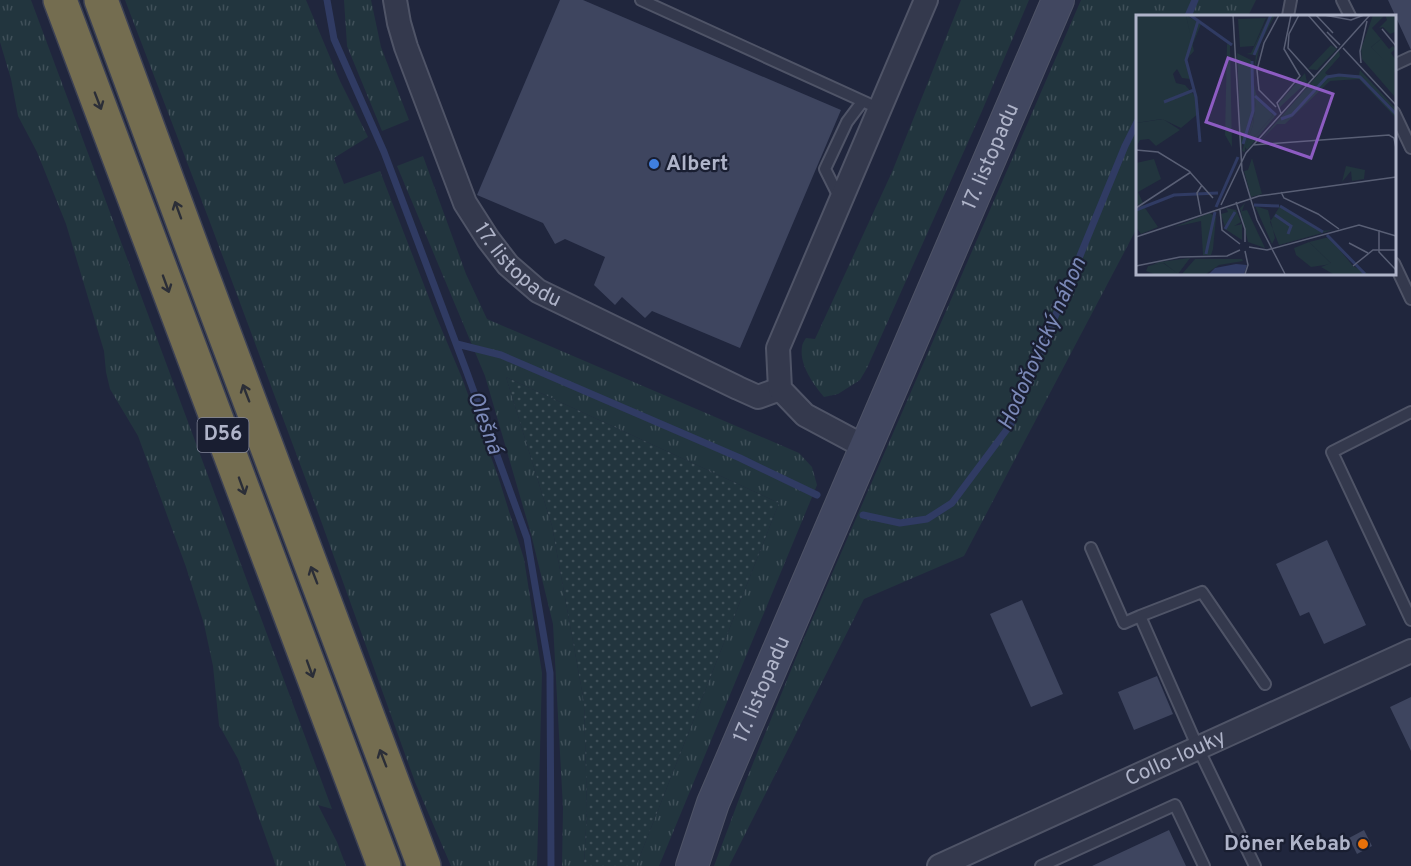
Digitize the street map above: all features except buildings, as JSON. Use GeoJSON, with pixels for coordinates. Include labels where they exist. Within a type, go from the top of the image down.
{"type":"FeatureCollection","features":[{"type":"Feature","properties":{"kind":"highway","name":"D56"},"geometry":{"type":"LineString","coordinates":[[60,0],[384,866]]}},
{"type":"Feature","properties":{"kind":"highway","name":"D56"},"geometry":{"type":"LineString","coordinates":[[101,0],[424,866]]}},
{"type":"Feature","properties":{"kind":"main road","name":"17. listopadu"},"geometry":{"type":"LineString","coordinates":[[692,866],[713,803],[1058,0]]}},
{"type":"Feature","properties":{"kind":"street","name":"17. listopadu"},"geometry":{"type":"LineString","coordinates":[[395,0],[406,47],[465,203],[508,265],[538,291],[738,388],[758,397],[780,389]]}},
{"type":"Feature","properties":{"kind":"street"},"geometry":{"type":"LineString","coordinates":[[865,447],[805,415],[780,389],[778,348],[841,202],[871,105],[926,0]]}},
{"type":"Feature","properties":{"kind":"street","name":"Collo-louky"},"geometry":{"type":"LineString","coordinates":[[939,866],[1411,651]]}},
{"type":"Feature","properties":{"kind":"lane"},"geometry":{"type":"LineString","coordinates":[[641,0],[871,105]]}},
{"type":"Feature","properties":{"kind":"lane"},"geometry":{"type":"LineString","coordinates":[[1288,15],[1291,0]]}},
{"type":"Feature","properties":{"kind":"lane"},"geometry":{"type":"LineString","coordinates":[[1342,0],[1350,15]]}},
{"type":"Feature","properties":{"kind":"lane"},"geometry":{"type":"LineString","coordinates":[[1396,64],[1411,57]]}},
{"type":"Feature","properties":{"kind":"lane"},"geometry":{"type":"LineString","coordinates":[[1396,114],[1411,148]]}},
{"type":"Feature","properties":{"kind":"lane"},"geometry":{"type":"LineString","coordinates":[[1396,264],[1411,299]]}},
{"type":"Feature","properties":{"kind":"lane"},"geometry":{"type":"LineString","coordinates":[[1411,412],[1332,452],[1407,601],[1411,620]]}},
{"type":"Feature","properties":{"kind":"lane"},"geometry":{"type":"LineString","coordinates":[[1090,548],[1124,623],[1202,592],[1265,684]]}},
{"type":"Feature","properties":{"kind":"lane"},"geometry":{"type":"LineString","coordinates":[[1140,616],[1198,748],[1255,866]]}},
{"type":"Feature","properties":{"kind":"lane"},"geometry":{"type":"LineString","coordinates":[[1041,866],[1175,805],[1204,866]]}},
{"type":"Feature","properties":{"kind":"green space"},"geometry":{"type":"Polygon","coordinates":[[[0,0],[31,0],[332,809],[318,805],[337,842],[346,866],[276,866],[238,759],[219,725],[213,666],[204,624],[186,567],[138,436],[110,389],[104,351],[66,224],[37,152],[18,116],[11,79],[0,42],[0,0]]]}},
{"type":"Feature","properties":{"kind":"green space"},"geometry":{"type":"Polygon","coordinates":[[[125,0],[306,0],[340,81],[368,137],[334,158],[344,184],[380,171],[462,378],[498,476],[524,559],[542,673],[537,866],[451,866],[415,782],[316,507],[125,0]]]}},
{"type":"Feature","properties":{"kind":"green space"},"geometry":{"type":"Polygon","coordinates":[[[344,0],[371,0],[381,47],[409,120],[382,131],[347,46],[344,0]]]}},
{"type":"Feature","properties":{"kind":"green space"},"geometry":{"type":"Polygon","coordinates":[[[961,0],[1029,0],[867,368],[860,380],[838,394],[824,397],[805,368],[802,345],[806,338],[815,339],[892,172],[961,0]]]}},
{"type":"Feature","properties":{"kind":"green space"},"geometry":{"type":"Polygon","coordinates":[[[1081,0],[1256,0],[1248,15],[1136,15],[1136,230],[964,556],[864,599],[729,866],[714,866],[802,643],[1081,0]]]}},
{"type":"Feature","properties":{"kind":"green space"},"geometry":{"type":"Polygon","coordinates":[[[423,156],[466,274],[487,319],[799,453],[812,467],[817,485],[659,866],[636,866],[779,503],[506,377],[552,526],[584,702],[587,809],[584,866],[562,866],[563,808],[553,624],[531,534],[485,376],[397,166],[423,156]]]}},
{"type":"Feature","properties":{"kind":"green space"},"geometry":{"type":"Polygon","coordinates":[[[506,377],[779,503],[636,866],[584,866],[587,809],[584,702],[552,526],[506,377]]]}},
{"type":"Feature","properties":{"kind":"waterway","name":"Olešná"},"geometry":{"type":"LineString","coordinates":[[327,0],[334,39],[384,152],[527,538],[550,673],[551,866]]}},
{"type":"Feature","properties":{"kind":"waterway","name":"Hodoňovický náhon"},"geometry":{"type":"LineString","coordinates":[[1188,15],[1195,0]]}},
{"type":"Feature","properties":{"kind":"waterway","name":"Hodoňovický náhon"},"geometry":{"type":"LineString","coordinates":[[863,515],[900,523],[927,519],[952,503],[1011,424],[1136,124]]}},
{"type":"Feature","properties":{"kind":"waterway","name":"Hodoňovický náhon"},"geometry":{"type":"LineString","coordinates":[[457,344],[501,355],[740,458],[817,495]]}},
{"type":"Feature","properties":{"kind":"place","name":"Albert"},"geometry":{"type":"Point","coordinates":[654,164]}},
{"type":"Feature","properties":{"kind":"place","name":"Döner Kebab"},"geometry":{"type":"Point","coordinates":[1363,844]}}]}
